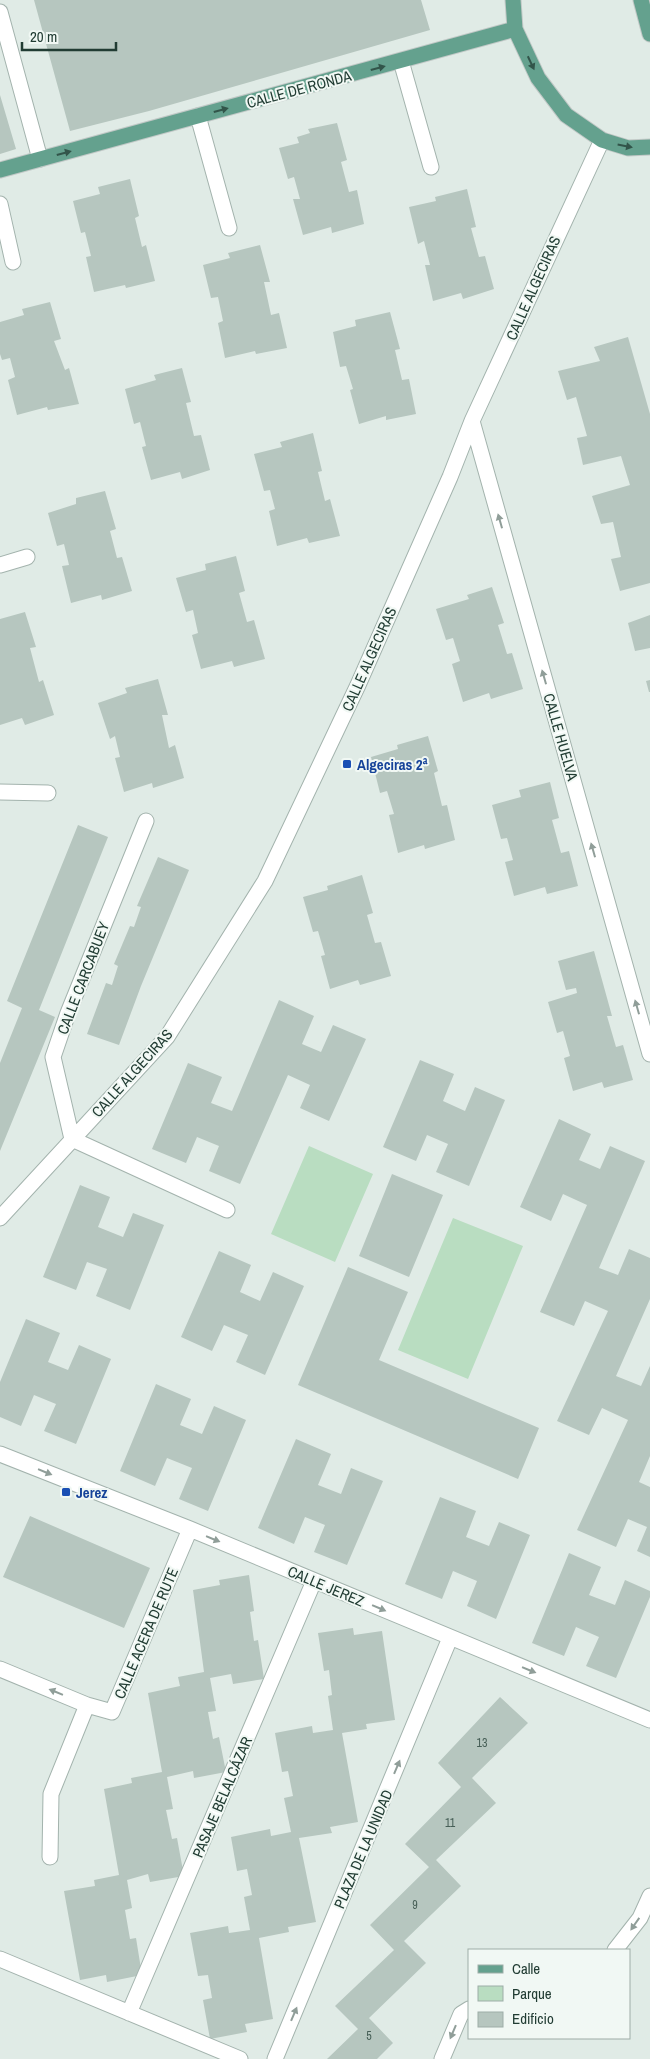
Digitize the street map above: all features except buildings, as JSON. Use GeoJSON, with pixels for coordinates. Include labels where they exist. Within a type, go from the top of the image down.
{"type":"FeatureCollection","features":[{"type":"Feature","properties":{"kind":"main road"},"geometry":{"type":"LineString","coordinates":[[513,0],[515,30],[538,78],[566,115],[602,140],[628,148],[650,147]]}},
{"type":"Feature","properties":{"kind":"main road"},"geometry":{"type":"LineString","coordinates":[[641,0],[650,34]]}},
{"type":"Feature","properties":{"kind":"main road","name":"CALLE DE RONDA"},"geometry":{"type":"LineString","coordinates":[[0,170],[515,30]]}},
{"type":"Feature","properties":{"kind":"street"},"geometry":{"type":"LineString","coordinates":[[0,12],[40,159]]}},
{"type":"Feature","properties":{"kind":"street"},"geometry":{"type":"LineString","coordinates":[[401,61],[431,167]]}},
{"type":"Feature","properties":{"kind":"street"},"geometry":{"type":"LineString","coordinates":[[198,116],[229,228]]}},
{"type":"Feature","properties":{"kind":"street","name":"CALLE ALGECIRAS"},"geometry":{"type":"LineString","coordinates":[[0,1218],[167,1037],[265,881],[358,685],[450,477],[472,421],[602,140]]}},
{"type":"Feature","properties":{"kind":"street"},"geometry":{"type":"LineString","coordinates":[[0,204],[13,262]]}},
{"type":"Feature","properties":{"kind":"street","name":"CALLE HUELVA"},"geometry":{"type":"LineString","coordinates":[[472,421],[650,1054]]}},
{"type":"Feature","properties":{"kind":"street"},"geometry":{"type":"LineString","coordinates":[[0,565],[26,557]]}},
{"type":"Feature","properties":{"kind":"street"},"geometry":{"type":"LineString","coordinates":[[0,792],[48,793]]}},
{"type":"Feature","properties":{"kind":"street","name":"CALLE CARCABUEY"},"geometry":{"type":"LineString","coordinates":[[72,1139],[53,1057],[68,1013],[146,821]]}},
{"type":"Feature","properties":{"kind":"street"},"geometry":{"type":"LineString","coordinates":[[72,1139],[227,1210]]}},
{"type":"Feature","properties":{"kind":"street","name":"CALLE JEREZ"},"geometry":{"type":"LineString","coordinates":[[0,1454],[190,1529],[650,1720]]}},
{"type":"Feature","properties":{"kind":"street","name":"CALLE ACERA DE RUTE"},"geometry":{"type":"LineString","coordinates":[[0,1669],[87,1705],[112,1712],[190,1529]]}},
{"type":"Feature","properties":{"kind":"street","name":"PASAJE BELALCÁZAR"},"geometry":{"type":"LineString","coordinates":[[129,2013],[314,1581]]}},
{"type":"Feature","properties":{"kind":"street","name":"PLAZA DE LA UNIDAD"},"geometry":{"type":"LineString","coordinates":[[275,2059],[450,1638]]}},
{"type":"Feature","properties":{"kind":"street"},"geometry":{"type":"LineString","coordinates":[[50,1857],[50,1794],[87,1705]]}},
{"type":"Feature","properties":{"kind":"street"},"geometry":{"type":"LineString","coordinates":[[616,1949],[640,1918],[650,1896]]}},
{"type":"Feature","properties":{"kind":"street"},"geometry":{"type":"LineString","coordinates":[[0,1959],[240,2059]]}},
{"type":"Feature","properties":{"kind":"street"},"geometry":{"type":"LineString","coordinates":[[442,2059],[461,2014],[468,2010]]}},
{"type":"Feature","properties":{"kind":"green space"},"geometry":{"type":"Polygon","coordinates":[[[309,1146],[373,1174],[335,1262],[271,1234],[309,1146]]]}},
{"type":"Feature","properties":{"kind":"green space"},"geometry":{"type":"Polygon","coordinates":[[[453,1218],[523,1246],[468,1379],[398,1350],[453,1218]]]}},
{"type":"Feature","properties":{"kind":"place","name":"Algeciras 2ª"},"geometry":{"type":"Point","coordinates":[347,764]}},
{"type":"Feature","properties":{"kind":"place","name":"Jerez"},"geometry":{"type":"Point","coordinates":[66,1492]}}]}
